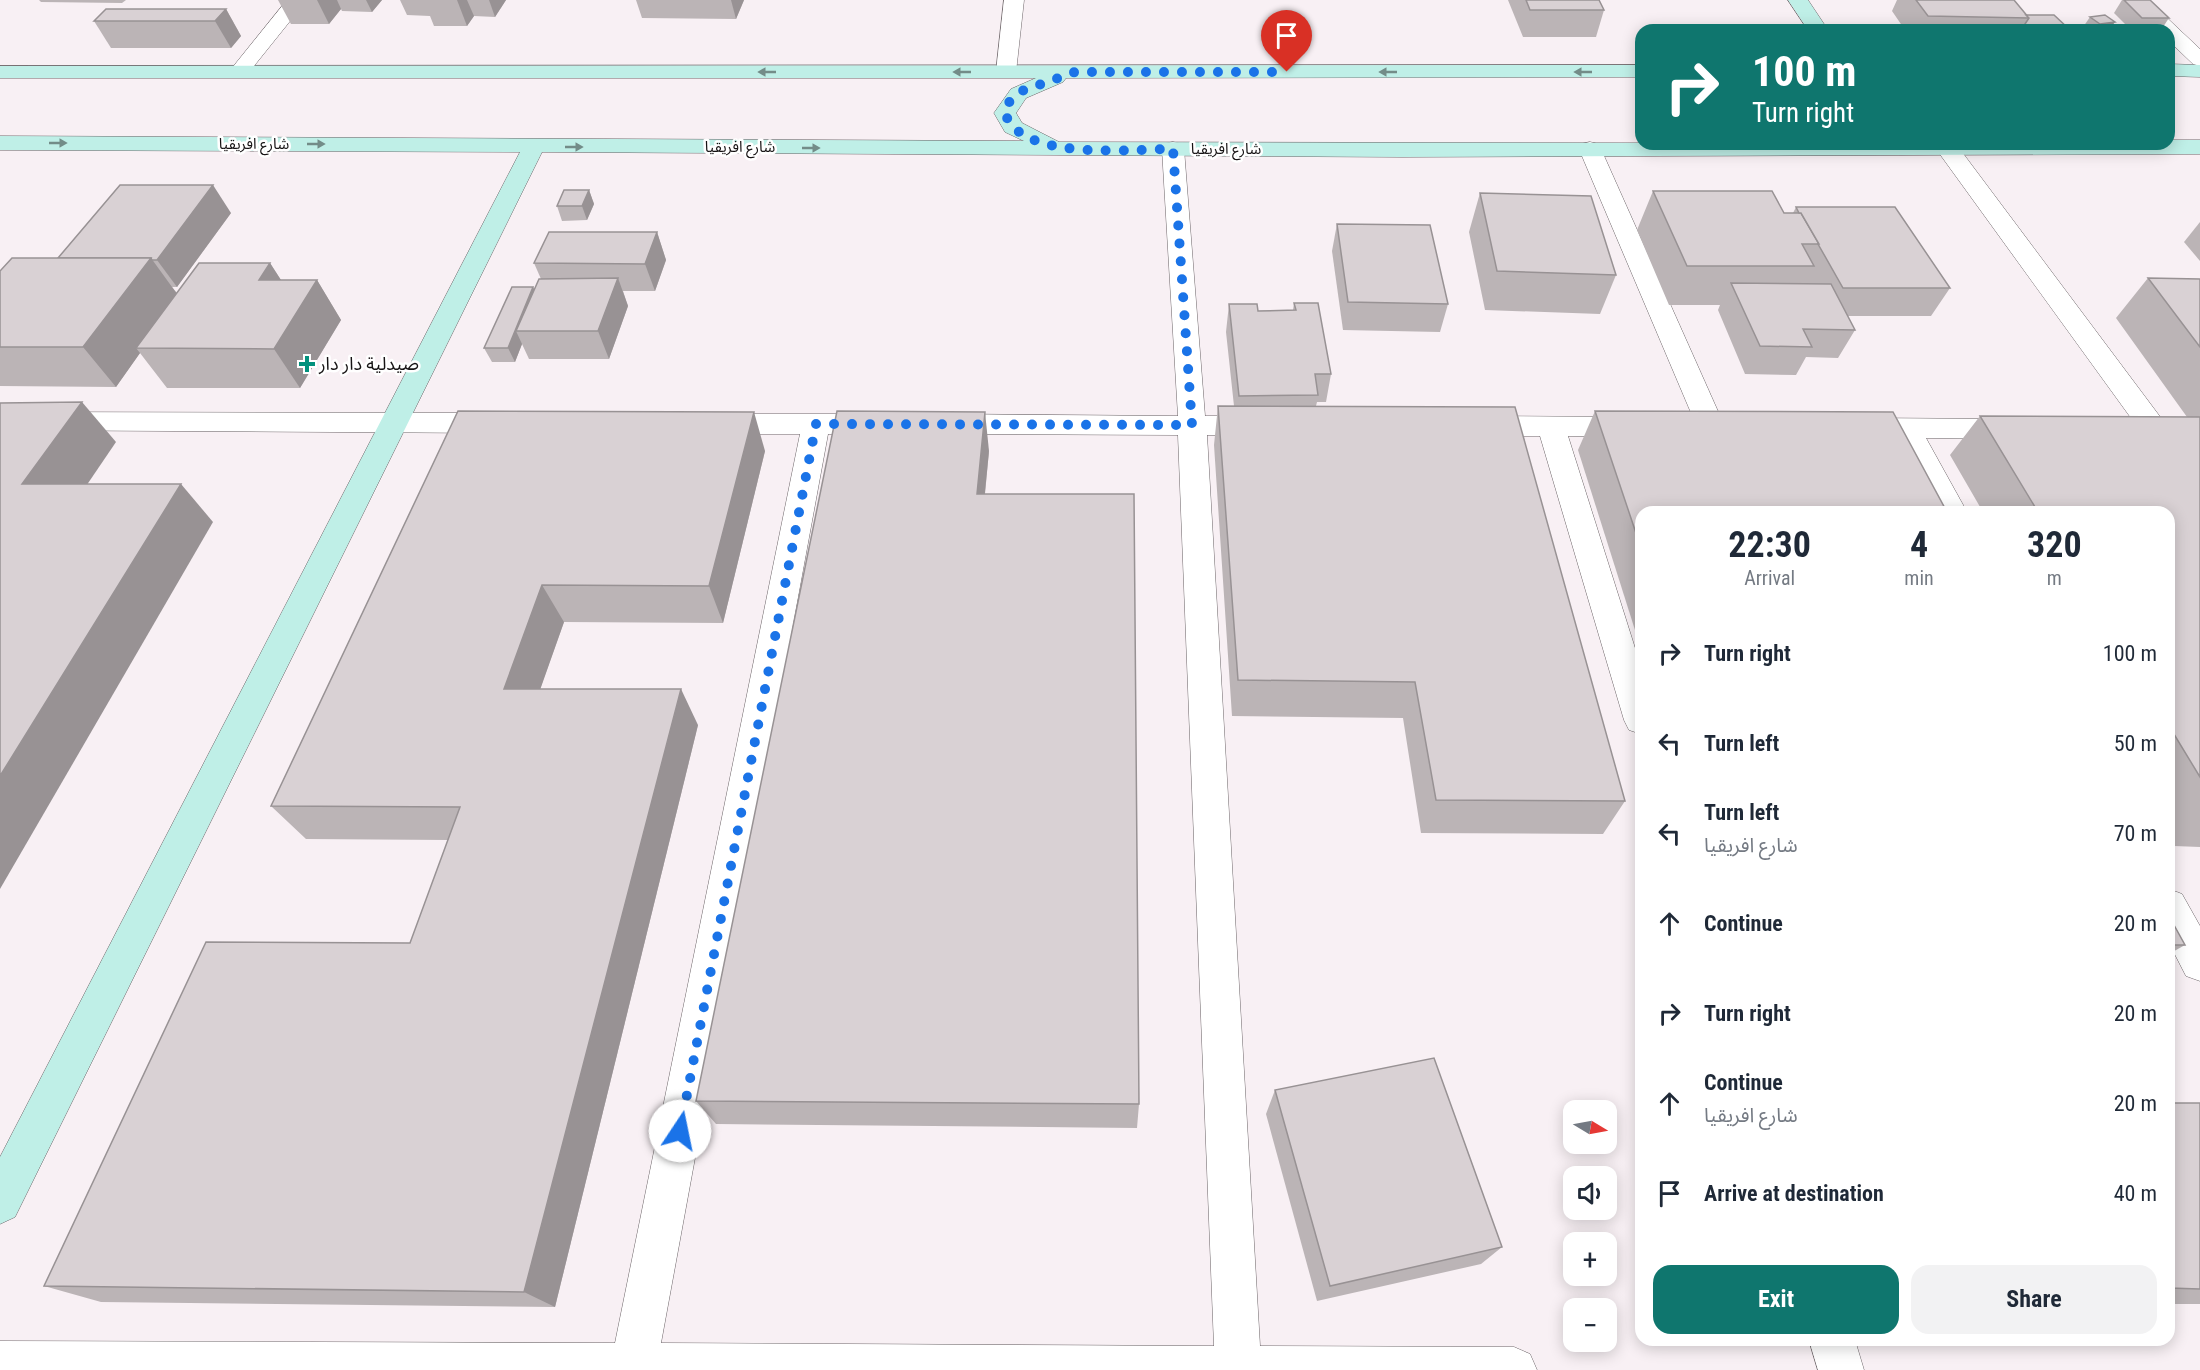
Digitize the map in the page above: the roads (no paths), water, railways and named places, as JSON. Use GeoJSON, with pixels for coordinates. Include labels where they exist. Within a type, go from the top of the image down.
{"type":"FeatureCollection","features":[{"type":"Feature","properties":{"kind":"street"},"geometry":{"type":"LineString","coordinates":[[239,72],[297,0]]}},
{"type":"Feature","properties":{"kind":"street"},"geometry":{"type":"LineString","coordinates":[[1006,72],[1014,0]]}},
{"type":"Feature","properties":{"kind":"street"},"geometry":{"type":"LineString","coordinates":[[1797,0],[1814,24]]}},
{"type":"Feature","properties":{"kind":"street"},"geometry":{"type":"LineString","coordinates":[[2137,0],[2163,24]]}},
{"type":"Feature","properties":{"kind":"street"},"geometry":{"type":"LineString","coordinates":[[2175,36],[2200,60]]}},
{"type":"Feature","properties":{"kind":"street"},"geometry":{"type":"LineString","coordinates":[[2175,70],[2200,70]]}},
{"type":"Feature","properties":{"kind":"street"},"geometry":{"type":"LineString","coordinates":[[0,72],[1635,71]]}},
{"type":"Feature","properties":{"kind":"street"},"geometry":{"type":"LineString","coordinates":[[1060,149],[1033,139],[1013,128],[1005,113],[1007,104],[1022,91],[1075,72]]}},
{"type":"Feature","properties":{"kind":"street","name":"شارع افريقيا"},"geometry":{"type":"LineString","coordinates":[[0,143],[1060,149],[1635,149]]}},
{"type":"Feature","properties":{"kind":"street"},"geometry":{"type":"LineString","coordinates":[[0,1202],[534,146]]}},
{"type":"Feature","properties":{"kind":"street","name":"شارع افريقيا"},"geometry":{"type":"LineString","coordinates":[[2175,147],[2200,147]]}},
{"type":"Feature","properties":{"kind":"street"},"geometry":{"type":"LineString","coordinates":[[1173,149],[1192,425],[1238,1369]]}},
{"type":"Feature","properties":{"kind":"street"},"geometry":{"type":"LineString","coordinates":[[1590,149],[1711,427]]}},
{"type":"Feature","properties":{"kind":"street"},"geometry":{"type":"LineString","coordinates":[[1949,150],[2165,429],[2119,429]]}},
{"type":"Feature","properties":{"kind":"street"},"geometry":{"type":"LineString","coordinates":[[0,421],[523,423]]}},
{"type":"Feature","properties":{"kind":"street"},"geometry":{"type":"LineString","coordinates":[[687,424],[1288,426]]}},
{"type":"Feature","properties":{"kind":"street"},"geometry":{"type":"LineString","coordinates":[[634,1368],[816,424]]}},
{"type":"Feature","properties":{"kind":"street"},"geometry":{"type":"LineString","coordinates":[[1455,426],[1654,427]]}},
{"type":"Feature","properties":{"kind":"street"},"geometry":{"type":"LineString","coordinates":[[1551,427],[1635,700]]}},
{"type":"Feature","properties":{"kind":"street"},"geometry":{"type":"LineString","coordinates":[[1826,428],[2036,429]]}},
{"type":"Feature","properties":{"kind":"street"},"geometry":{"type":"LineString","coordinates":[[1906,428],[1949,506]]}},
{"type":"Feature","properties":{"kind":"street"},"geometry":{"type":"LineString","coordinates":[[2175,917],[2200,963]]}},
{"type":"Feature","properties":{"kind":"street"},"geometry":{"type":"LineString","coordinates":[[1834,1346],[1841,1370]]}},
{"type":"Feature","properties":{"kind":"street"},"geometry":{"type":"LineString","coordinates":[[0,1364],[1514,1370]]}},
{"type":"Feature","properties":{"kind":"place","name":"صيدلية دار دار"},"geometry":{"type":"Point","coordinates":[307,364]}}]}
